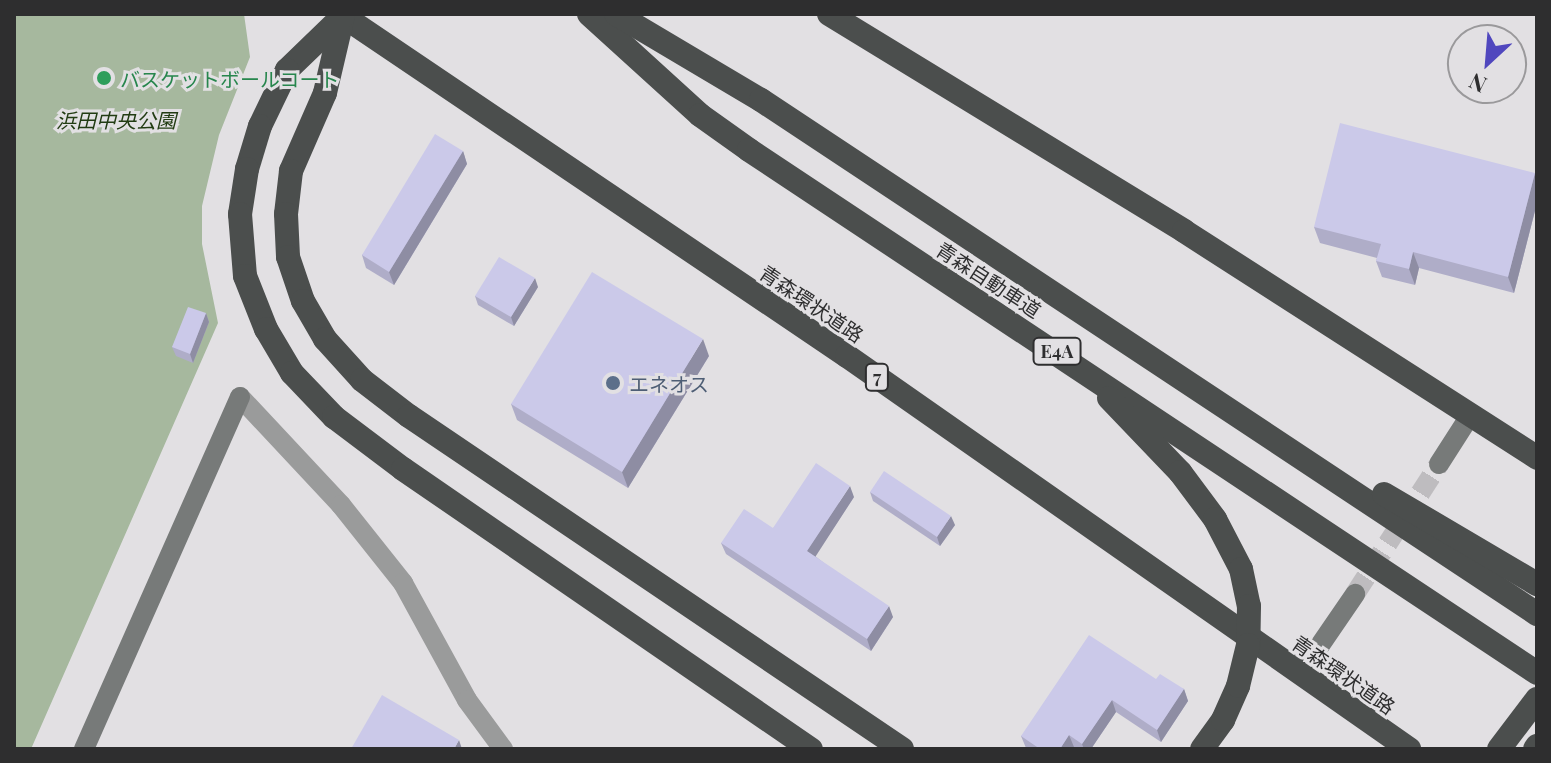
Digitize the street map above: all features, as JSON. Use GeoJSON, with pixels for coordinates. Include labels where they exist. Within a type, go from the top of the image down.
{"type":"FeatureCollection","features":[{"type":"Feature","properties":{"kind":"highway","name":"青森自動車道"},"geometry":{"type":"LineString","coordinates":[[589,14],[700,115],[749,150],[1075,362],[1537,673]]}},
{"type":"Feature","properties":{"kind":"highway","name":"青森自動車道"},"geometry":{"type":"LineString","coordinates":[[616,14],[761,100],[1537,614]]}},
{"type":"Feature","properties":{"kind":"highway"},"geometry":{"type":"LineString","coordinates":[[829,14],[1537,458]]}},
{"type":"Feature","properties":{"kind":"highway"},"geometry":{"type":"LineString","coordinates":[[342,15],[287,70],[260,126],[247,169],[240,214],[245,276],[266,329],[292,373],[334,417],[403,469],[811,749]]}},
{"type":"Feature","properties":{"kind":"highway"},"geometry":{"type":"LineString","coordinates":[[342,15],[325,93],[291,171],[286,214],[288,257],[303,301],[325,339],[362,380],[409,416],[902,749]]}},
{"type":"Feature","properties":{"kind":"highway","name":"青森環状道路"},"geometry":{"type":"LineString","coordinates":[[342,15],[847,356],[1409,749]]}},
{"type":"Feature","properties":{"kind":"highway"},"geometry":{"type":"LineString","coordinates":[[1114,332],[1537,584]]}},
{"type":"Feature","properties":{"kind":"highway"},"geometry":{"type":"LineString","coordinates":[[1075,362],[1180,472],[1215,519],[1241,569],[1249,606],[1248,645],[1238,686],[1223,720],[1202,749]]}},
{"type":"Feature","properties":{"kind":"highway"},"geometry":{"type":"LineString","coordinates":[[1499,749],[1537,699]]}},
{"type":"Feature","properties":{"kind":"street"},"geometry":{"type":"LineString","coordinates":[[84,749],[240,397],[341,505],[403,583],[467,700],[503,749]]}},
{"type":"Feature","properties":{"kind":"street"},"geometry":{"type":"LineString","coordinates":[[1439,464],[1471,414]]}},
{"type":"Feature","properties":{"kind":"street"},"geometry":{"type":"LineString","coordinates":[[1301,673],[1355,594]]}},
{"type":"Feature","properties":{"kind":"green space","name":"浜田中央公園"},"geometry":{"type":"Polygon","coordinates":[[[14,14],[244,14],[250,57],[219,135],[202,206],[202,244],[218,323],[31,749],[14,749],[14,14]]]}},
{"type":"Feature","properties":{"kind":"building"},"geometry":{"type":"Polygon","coordinates":[[[1340,123],[1535,173],[1508,277],[1413,252],[1409,269],[1376,261],[1381,244],[1314,227],[1340,123]]]}},
{"type":"Feature","properties":{"kind":"building"},"geometry":{"type":"Polygon","coordinates":[[[435,134],[463,151],[389,272],[362,255],[435,134]]]}},
{"type":"Feature","properties":{"kind":"building"},"geometry":{"type":"Polygon","coordinates":[[[499,257],[535,278],[511,317],[475,296],[499,257]]]}},
{"type":"Feature","properties":{"kind":"building"},"geometry":{"type":"Polygon","coordinates":[[[592,272],[703,339],[622,472],[511,404],[592,272]]]}},
{"type":"Feature","properties":{"kind":"building"},"geometry":{"type":"Polygon","coordinates":[[[188,307],[206,313],[190,354],[172,347],[188,307]]]}},
{"type":"Feature","properties":{"kind":"building"},"geometry":{"type":"Polygon","coordinates":[[[816,463],[850,486],[807,551],[889,606],[867,639],[721,543],[744,509],[773,528],[816,463]]]}},
{"type":"Feature","properties":{"kind":"building"},"geometry":{"type":"Polygon","coordinates":[[[884,471],[951,516],[937,537],[870,492],[884,471]]]}},
{"type":"Feature","properties":{"kind":"building"},"geometry":{"type":"Polygon","coordinates":[[[1089,635],[1156,679],[1160,674],[1184,689],[1157,730],[1112,700],[1082,744],[1069,735],[1060,749],[1040,749],[1021,736],[1089,635]]]}},
{"type":"Feature","properties":{"kind":"building"},"geometry":{"type":"Polygon","coordinates":[[[382,695],[459,740],[454,749],[351,749],[382,695]]]}},
{"type":"Feature","properties":{"kind":"tunnel"},"geometry":{"type":"LineString","coordinates":[[1355,594],[1439,464]]}},
{"type":"Feature","properties":{"kind":"place","name":"バスケットボールコート"},"geometry":{"type":"Point","coordinates":[104,78]}},
{"type":"Feature","properties":{"kind":"place","name":"エネオス"},"geometry":{"type":"Point","coordinates":[613,383]}}]}
